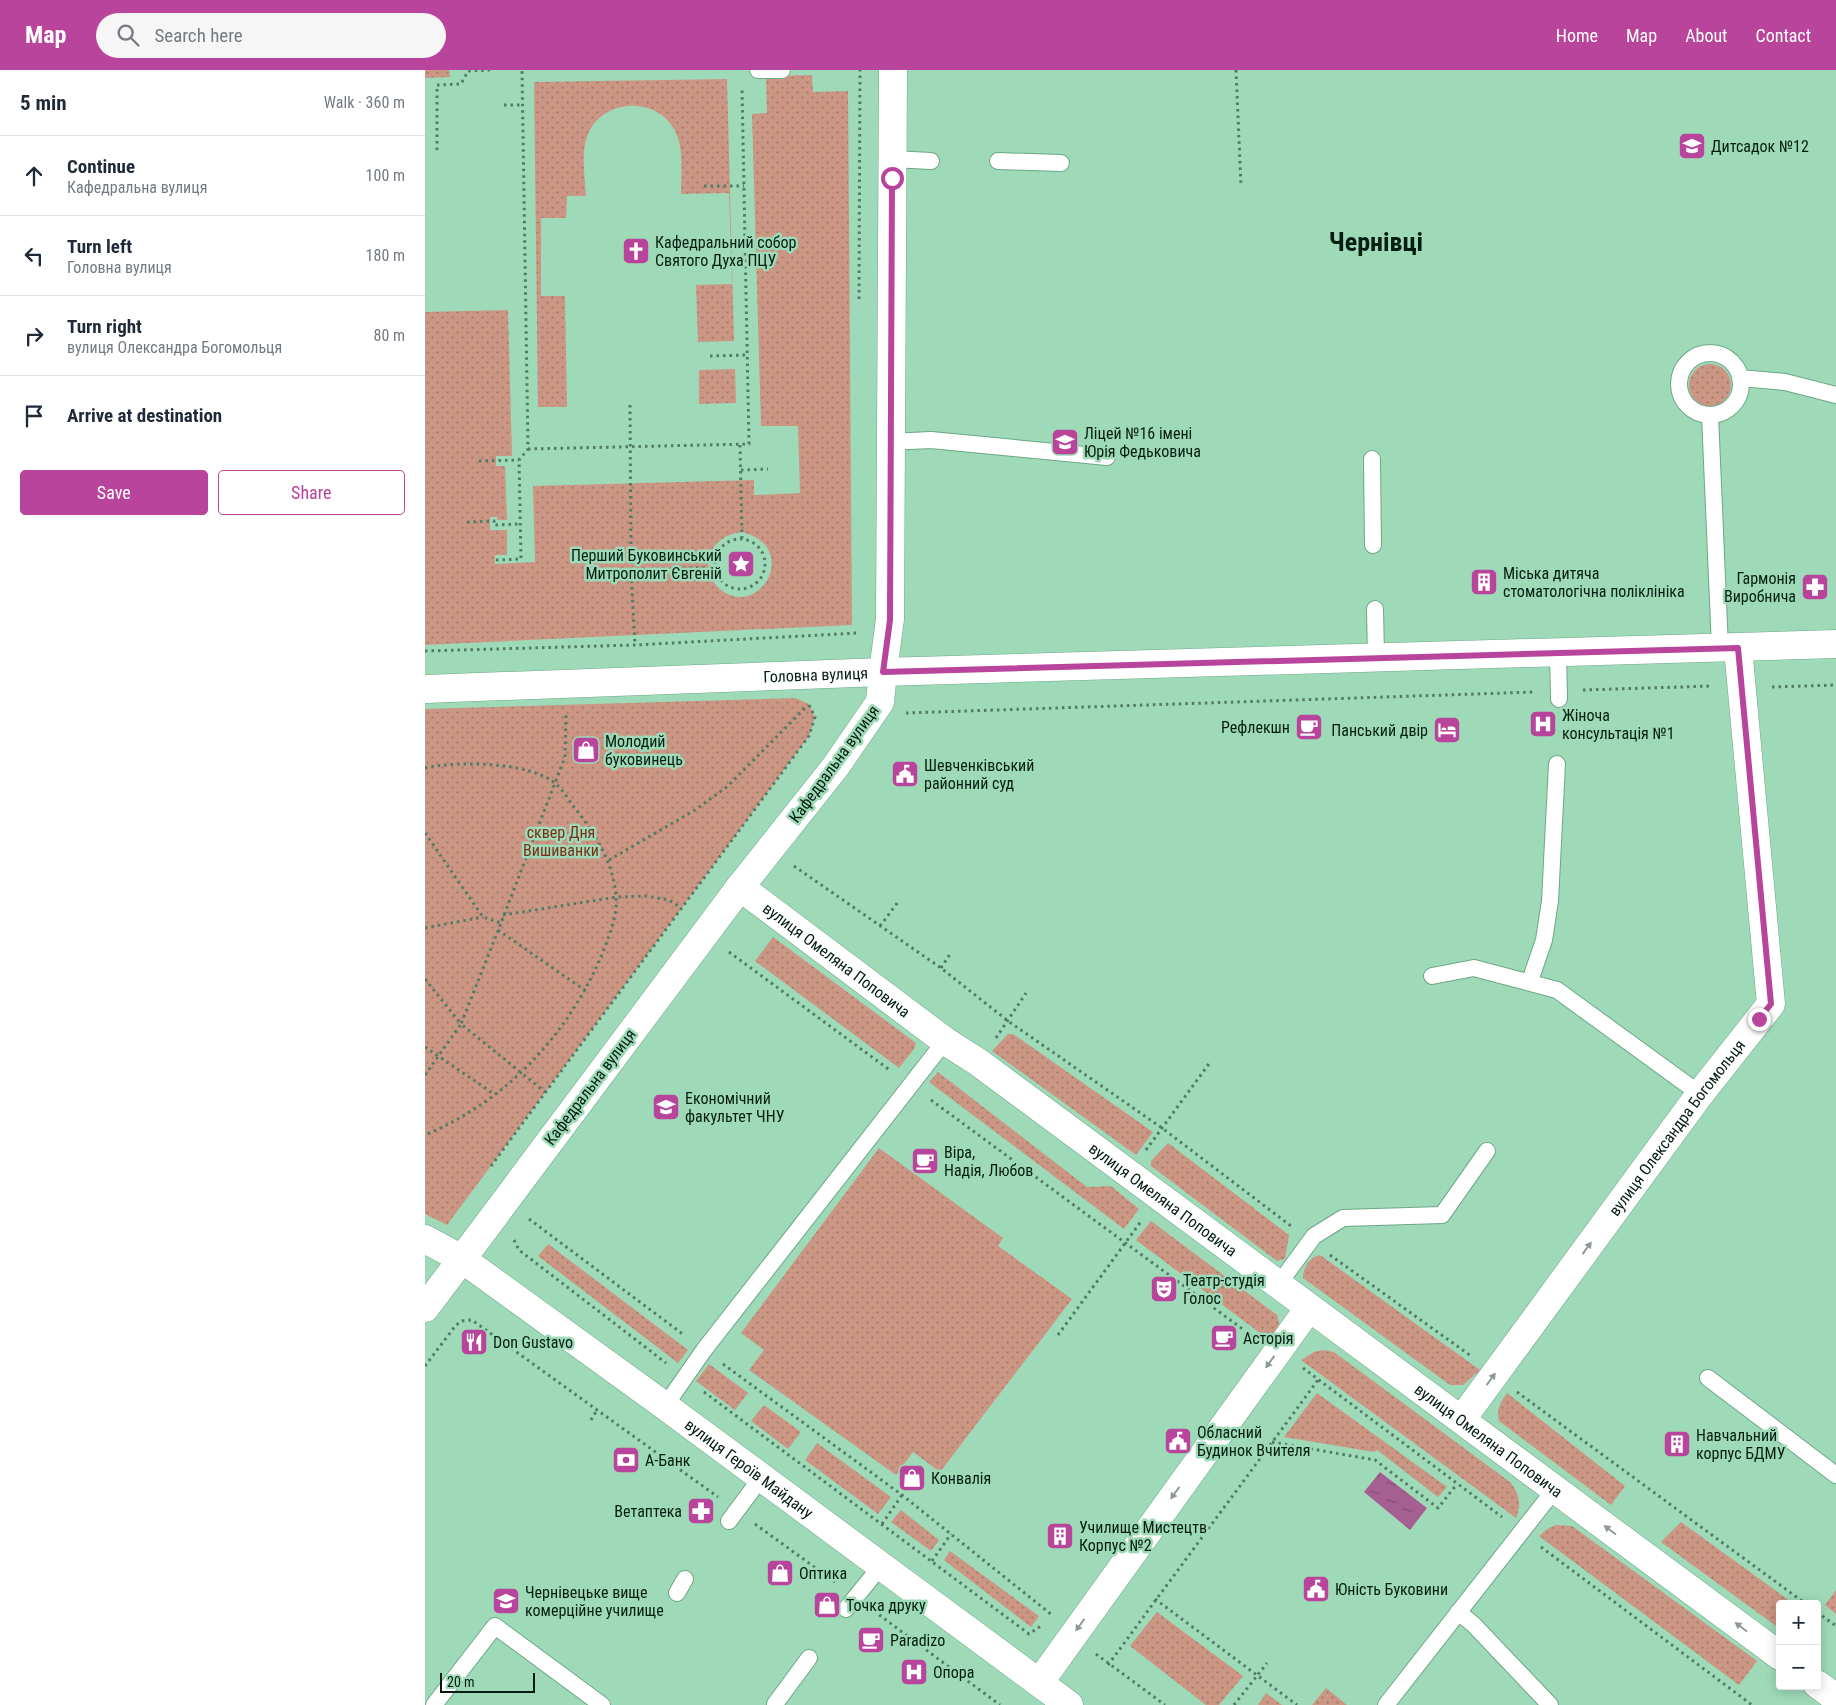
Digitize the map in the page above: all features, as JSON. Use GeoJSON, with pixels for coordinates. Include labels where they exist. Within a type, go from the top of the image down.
{"type":"FeatureCollection","features":[{"type":"Feature","properties":{"kind":"street","name":"Кафедральна вулиця"},"geometry":{"type":"LineString","coordinates":[[425,1308],[740,887],[836,766],[880,702],[890,620],[889,442],[893,70]]}},
{"type":"Feature","properties":{"kind":"street","name":"Головна вулиця"},"geometry":{"type":"LineString","coordinates":[[425,690],[883,672],[1376,656],[1836,644]]}},
{"type":"Feature","properties":{"kind":"street","name":"вулиця Олександра Богомольця"},"geometry":{"type":"LineString","coordinates":[[1463,1419],[1700,1094],[1771,1004],[1729,648]]}},
{"type":"Feature","properties":{"kind":"street","name":"вулиця Омеляна Поповича"},"geometry":{"type":"LineString","coordinates":[[740,887],[945,1041],[978,1062],[1128,1175],[1463,1419],[1776,1653]]}},
{"type":"Feature","properties":{"kind":"street","name":"вулиця Героїв Майдану"},"geometry":{"type":"LineString","coordinates":[[425,1239],[462,1260],[665,1406],[1069,1705]]}},
{"type":"Feature","properties":{"kind":"street"},"geometry":{"type":"LineString","coordinates":[[1039,1683],[1309,1308]]}},
{"type":"Feature","properties":{"kind":"street"},"geometry":{"type":"LineString","coordinates":[[1821,1687],[1836,1698]]}},
{"type":"Feature","properties":{"kind":"lane"},"geometry":{"type":"LineString","coordinates":[[757,70],[782,70]]}},
{"type":"Feature","properties":{"kind":"lane"},"geometry":{"type":"LineString","coordinates":[[892,159],[931,161]]}},
{"type":"Feature","properties":{"kind":"lane"},"geometry":{"type":"LineString","coordinates":[[998,161],[1061,163]]}},
{"type":"Feature","properties":{"kind":"lane"},"geometry":{"type":"LineString","coordinates":[[1709,353],[1720,354],[1730,360],[1737,368],[1740,378],[1737,399],[1721,413],[1699,414],[1683,400],[1679,390],[1679,379],[1689,360],[1709,353]]}},
{"type":"Feature","properties":{"kind":"lane"},"geometry":{"type":"LineString","coordinates":[[1740,378],[1785,382],[1836,395]]}},
{"type":"Feature","properties":{"kind":"lane"},"geometry":{"type":"LineString","coordinates":[[1710,415],[1729,648]]}},
{"type":"Feature","properties":{"kind":"lane"},"geometry":{"type":"LineString","coordinates":[[889,442],[931,440],[1107,457]]}},
{"type":"Feature","properties":{"kind":"lane"},"geometry":{"type":"LineString","coordinates":[[1372,459],[1373,545]]}},
{"type":"Feature","properties":{"kind":"lane"},"geometry":{"type":"LineString","coordinates":[[1375,610],[1376,656]]}},
{"type":"Feature","properties":{"kind":"lane"},"geometry":{"type":"LineString","coordinates":[[1558,652],[1559,695]]}},
{"type":"Feature","properties":{"kind":"lane"},"geometry":{"type":"LineString","coordinates":[[1530,981],[1544,940],[1551,902],[1557,764]]}},
{"type":"Feature","properties":{"kind":"lane"},"geometry":{"type":"LineString","coordinates":[[1432,976],[1474,968],[1530,981],[1557,990],[1700,1094]]}},
{"type":"Feature","properties":{"kind":"lane"},"geometry":{"type":"LineString","coordinates":[[665,1406],[704,1350],[945,1041]]}},
{"type":"Feature","properties":{"kind":"lane"},"geometry":{"type":"LineString","coordinates":[[1278,1285],[1310,1241],[1343,1218],[1442,1215],[1487,1151]]}},
{"type":"Feature","properties":{"kind":"lane"},"geometry":{"type":"LineString","coordinates":[[1708,1378],[1836,1475]]}},
{"type":"Feature","properties":{"kind":"lane"},"geometry":{"type":"LineString","coordinates":[[733,1516],[761,1478]]}},
{"type":"Feature","properties":{"kind":"lane"},"geometry":{"type":"LineString","coordinates":[[1386,1705],[1555,1489]]}},
{"type":"Feature","properties":{"kind":"lane"},"geometry":{"type":"LineString","coordinates":[[851,1603],[881,1566]]}},
{"type":"Feature","properties":{"kind":"lane"},"geometry":{"type":"LineString","coordinates":[[1458,1612],[1473,1624],[1550,1705]]}},
{"type":"Feature","properties":{"kind":"lane"},"geometry":{"type":"LineString","coordinates":[[434,1705],[495,1626],[602,1705]]}},
{"type":"Feature","properties":{"kind":"lane"},"geometry":{"type":"LineString","coordinates":[[775,1704],[809,1658]]}},
{"type":"Feature","properties":{"kind":"path"},"geometry":{"type":"LineString","coordinates":[[437,150],[437,85],[461,84],[467,71],[490,70]]}},
{"type":"Feature","properties":{"kind":"path"},"geometry":{"type":"LineString","coordinates":[[495,560],[521,559],[519,460],[528,449],[522,70]]}},
{"type":"Feature","properties":{"kind":"path"},"geometry":{"type":"LineString","coordinates":[[1236,70],[1241,186]]}},
{"type":"Feature","properties":{"kind":"path"},"geometry":{"type":"LineString","coordinates":[[528,449],[749,444],[742,80]]}},
{"type":"Feature","properties":{"kind":"path"},"geometry":{"type":"LineString","coordinates":[[504,105],[523,105]]}},
{"type":"Feature","properties":{"kind":"path"},"geometry":{"type":"LineString","coordinates":[[704,186],[744,186]]}},
{"type":"Feature","properties":{"kind":"path"},"geometry":{"type":"LineString","coordinates":[[710,356],[747,355]]}},
{"type":"Feature","properties":{"kind":"path"},"geometry":{"type":"LineString","coordinates":[[630,405],[631,570],[635,645]]}},
{"type":"Feature","properties":{"kind":"path"},"geometry":{"type":"LineString","coordinates":[[740,445],[742,539]]}},
{"type":"Feature","properties":{"kind":"path"},"geometry":{"type":"LineString","coordinates":[[479,462],[519,460]]}},
{"type":"Feature","properties":{"kind":"path"},"geometry":{"type":"LineString","coordinates":[[741,470],[768,469]]}},
{"type":"Feature","properties":{"kind":"path"},"geometry":{"type":"LineString","coordinates":[[467,522],[494,521],[494,525],[520,524]]}},
{"type":"Feature","properties":{"kind":"path"},"geometry":{"type":"LineString","coordinates":[[742,539],[755,545],[763,555],[765,567],[757,582],[747,588],[730,587],[720,579],[716,568],[716,559],[721,548],[731,541],[742,539]]}},
{"type":"Feature","properties":{"kind":"path"},"geometry":{"type":"LineString","coordinates":[[631,570],[716,568]]}},
{"type":"Feature","properties":{"kind":"path"},"geometry":{"type":"LineString","coordinates":[[425,651],[635,645],[858,634]]}},
{"type":"Feature","properties":{"kind":"path"},"geometry":{"type":"LineString","coordinates":[[1772,697],[1771,687],[1836,685]]}},
{"type":"Feature","properties":{"kind":"path"},"geometry":{"type":"LineString","coordinates":[[907,713],[1559,695],[1715,686]]}},
{"type":"Feature","properties":{"kind":"path"},"geometry":{"type":"LineString","coordinates":[[486,1172],[809,736],[815,717],[809,704],[802,701]]}},
{"type":"Feature","properties":{"kind":"path"},"geometry":{"type":"LineString","coordinates":[[609,860],[695,810],[729,786],[809,704]]}},
{"type":"Feature","properties":{"kind":"path"},"geometry":{"type":"LineString","coordinates":[[425,1075],[461,1024],[556,784],[565,757],[566,711]]}},
{"type":"Feature","properties":{"kind":"path"},"geometry":{"type":"LineString","coordinates":[[425,768],[488,764],[529,770],[556,784],[586,822],[609,860],[617,897],[610,937],[586,991],[553,1039],[522,1074],[495,1094],[425,1136]]}},
{"type":"Feature","properties":{"kind":"path"},"geometry":{"type":"LineString","coordinates":[[425,834],[483,917]]}},
{"type":"Feature","properties":{"kind":"path"},"geometry":{"type":"LineString","coordinates":[[793,864],[941,968],[1008,1021],[1162,1128],[1310,1241],[1473,1357]]}},
{"type":"Feature","properties":{"kind":"path"},"geometry":{"type":"LineString","coordinates":[[503,915],[617,897],[645,896],[669,900],[681,908]]}},
{"type":"Feature","properties":{"kind":"path"},"geometry":{"type":"LineString","coordinates":[[879,926],[897,902]]}},
{"type":"Feature","properties":{"kind":"path"},"geometry":{"type":"LineString","coordinates":[[425,928],[483,917],[501,923]]}},
{"type":"Feature","properties":{"kind":"path"},"geometry":{"type":"LineString","coordinates":[[498,930],[586,991]]}},
{"type":"Feature","properties":{"kind":"path"},"geometry":{"type":"LineString","coordinates":[[723,959],[729,951],[1256,1338]]}},
{"type":"Feature","properties":{"kind":"path"},"geometry":{"type":"LineString","coordinates":[[941,968],[951,954]]}},
{"type":"Feature","properties":{"kind":"path"},"geometry":{"type":"LineString","coordinates":[[425,979],[461,1024],[545,1092]]}},
{"type":"Feature","properties":{"kind":"path"},"geometry":{"type":"LineString","coordinates":[[978,1062],[1026,993]]}},
{"type":"Feature","properties":{"kind":"path"},"geometry":{"type":"LineString","coordinates":[[425,1047],[495,1094]]}},
{"type":"Feature","properties":{"kind":"path"},"geometry":{"type":"LineString","coordinates":[[1128,1175],[1211,1061]]}},
{"type":"Feature","properties":{"kind":"path"},"geometry":{"type":"LineString","coordinates":[[1058,1334],[1160,1198]]}},
{"type":"Feature","properties":{"kind":"path"},"geometry":{"type":"LineString","coordinates":[[523,1225],[534,1211]]}},
{"type":"Feature","properties":{"kind":"path"},"geometry":{"type":"LineString","coordinates":[[513,1238],[519,1250],[684,1377],[1029,1634],[1054,1617],[902,1495],[528,1219]]}},
{"type":"Feature","properties":{"kind":"path"},"geometry":{"type":"LineString","coordinates":[[425,1366],[456,1325],[462,1321],[472,1320],[597,1410],[733,1516],[851,1603],[1000,1705]]}},
{"type":"Feature","properties":{"kind":"path"},"geometry":{"type":"LineString","coordinates":[[1108,1665],[1318,1380]]}},
{"type":"Feature","properties":{"kind":"path"},"geometry":{"type":"LineString","coordinates":[[1521,1383],[1515,1391],[1801,1600]]}},
{"type":"Feature","properties":{"kind":"path"},"geometry":{"type":"LineString","coordinates":[[591,1420],[597,1410]]}},
{"type":"Feature","properties":{"kind":"path"},"geometry":{"type":"LineString","coordinates":[[1272,1442],[1375,1460],[1439,1508],[1457,1484]]}},
{"type":"Feature","properties":{"kind":"path"},"geometry":{"type":"LineString","coordinates":[[882,1524],[902,1495]]}},
{"type":"Feature","properties":{"kind":"path"},"geometry":{"type":"LineString","coordinates":[[932,1561],[951,1534]]}},
{"type":"Feature","properties":{"kind":"path"},"geometry":{"type":"LineString","coordinates":[[1155,1599],[1297,1705]]}},
{"type":"Feature","properties":{"kind":"path"},"geometry":{"type":"LineString","coordinates":[[1821,1615],[1836,1626]]}},
{"type":"Feature","properties":{"kind":"path"},"geometry":{"type":"LineString","coordinates":[[1074,1634],[1108,1665],[1165,1705]]}},
{"type":"Feature","properties":{"kind":"path"},"geometry":{"type":"LineString","coordinates":[[1234,1705],[1267,1663]]}},
{"type":"Feature","properties":{"kind":"green space"},"geometry":{"type":"Polygon","coordinates":[[[425,70],[449,70],[450,77],[425,78],[425,70]]]}},
{"type":"Feature","properties":{"kind":"green space"},"geometry":{"type":"Polygon","coordinates":[[[812,75],[813,92],[848,91],[852,625],[425,645],[425,312],[508,310],[512,456],[496,456],[496,466],[505,466],[507,520],[497,520],[497,517],[490,517],[490,530],[507,530],[507,555],[495,555],[495,564],[535,562],[533,486],[754,480],[754,495],[800,493],[798,426],[761,426],[752,114],[767,113],[766,76],[812,75]],[[742,532],[735,533],[722,539],[712,549],[708,562],[709,570],[714,582],[721,590],[738,597],[751,595],[762,587],[769,576],[772,563],[769,551],[759,540],[742,532]]]}},
{"type":"Feature","properties":{"kind":"green space"},"geometry":{"type":"Polygon","coordinates":[[[727,79],[734,341],[698,342],[696,285],[732,284],[729,193],[681,194],[679,140],[668,121],[658,113],[646,108],[620,107],[608,112],[597,121],[586,139],[584,172],[586,196],[567,196],[566,218],[541,218],[541,296],[565,296],[567,407],[538,407],[534,82],[727,79]]]}},
{"type":"Feature","properties":{"kind":"green space"},"geometry":{"type":"Polygon","coordinates":[[[1714,364],[1722,367],[1728,373],[1731,385],[1728,397],[1722,403],[1706,406],[1698,403],[1692,397],[1689,381],[1692,373],[1698,367],[1714,364]]]}},
{"type":"Feature","properties":{"kind":"green space"},"geometry":{"type":"Polygon","coordinates":[[[735,369],[736,403],[699,404],[699,370],[735,369]]]}},
{"type":"Feature","properties":{"kind":"green space","name":"сквер Дня Вишиванки"},"geometry":{"type":"Polygon","coordinates":[[[795,698],[809,704],[815,717],[809,736],[447,1225],[425,1214],[425,709],[795,698]]]}},
{"type":"Feature","properties":{"kind":"green space"},"geometry":{"type":"Polygon","coordinates":[[[773,937],[916,1043],[914,1049],[899,1068],[755,961],[773,937]]]}},
{"type":"Feature","properties":{"kind":"green space"},"geometry":{"type":"Polygon","coordinates":[[[1008,1034],[1013,1034],[1153,1132],[1136,1155],[992,1051],[1008,1034]]]}},
{"type":"Feature","properties":{"kind":"green space"},"geometry":{"type":"Polygon","coordinates":[[[938,1072],[1087,1187],[1111,1186],[1139,1209],[1124,1229],[929,1082],[938,1072]]]}},
{"type":"Feature","properties":{"kind":"green space"},"geometry":{"type":"Polygon","coordinates":[[[1168,1143],[1289,1235],[1285,1259],[1277,1261],[1151,1166],[1151,1161],[1168,1143]]]}},
{"type":"Feature","properties":{"kind":"green space"},"geometry":{"type":"Polygon","coordinates":[[[879,1148],[1003,1238],[998,1246],[1072,1299],[940,1472],[913,1452],[896,1475],[749,1370],[764,1350],[741,1333],[879,1148]]]}},
{"type":"Feature","properties":{"kind":"green space"},"geometry":{"type":"Polygon","coordinates":[[[1151,1221],[1277,1315],[1280,1327],[1272,1342],[1136,1240],[1151,1221]]]}},
{"type":"Feature","properties":{"kind":"green space"},"geometry":{"type":"Polygon","coordinates":[[[548,1244],[688,1350],[678,1363],[538,1256],[548,1244]]]}},
{"type":"Feature","properties":{"kind":"green space"},"geometry":{"type":"Polygon","coordinates":[[[1320,1255],[1480,1370],[1463,1385],[1450,1385],[1303,1278],[1304,1270],[1308,1263],[1320,1255]]]}},
{"type":"Feature","properties":{"kind":"green space"},"geometry":{"type":"Polygon","coordinates":[[[1323,1350],[1334,1352],[1510,1482],[1516,1490],[1519,1499],[1516,1518],[1301,1360],[1314,1352],[1323,1350]]]}},
{"type":"Feature","properties":{"kind":"green space"},"geometry":{"type":"Polygon","coordinates":[[[709,1364],[748,1393],[735,1410],[696,1381],[709,1364]]]}},
{"type":"Feature","properties":{"kind":"green space"},"geometry":{"type":"Polygon","coordinates":[[[1317,1393],[1447,1487],[1438,1497],[1377,1450],[1374,1452],[1284,1437],[1317,1393]]]}},
{"type":"Feature","properties":{"kind":"green space"},"geometry":{"type":"Polygon","coordinates":[[[1507,1393],[1625,1486],[1611,1505],[1499,1421],[1499,1406],[1507,1393]]]}},
{"type":"Feature","properties":{"kind":"green space"},"geometry":{"type":"Polygon","coordinates":[[[764,1405],[801,1432],[788,1449],[751,1421],[764,1405]]]}},
{"type":"Feature","properties":{"kind":"green space"},"geometry":{"type":"Polygon","coordinates":[[[817,1443],[891,1497],[878,1514],[805,1460],[817,1443]]]}},
{"type":"Feature","properties":{"kind":"green space"},"geometry":{"type":"Polygon","coordinates":[[[901,1510],[939,1540],[931,1551],[891,1522],[901,1510]]]}},
{"type":"Feature","properties":{"kind":"green space"},"geometry":{"type":"Polygon","coordinates":[[[1681,1522],[1788,1600],[1776,1600],[1776,1626],[1661,1542],[1681,1522]]]}},
{"type":"Feature","properties":{"kind":"green space"},"geometry":{"type":"Polygon","coordinates":[[[1556,1525],[1572,1526],[1757,1661],[1739,1685],[1539,1536],[1547,1529],[1556,1525]]]}},
{"type":"Feature","properties":{"kind":"green space"},"geometry":{"type":"Polygon","coordinates":[[[950,1551],[1039,1616],[1031,1627],[944,1560],[950,1551]]]}},
{"type":"Feature","properties":{"kind":"green space"},"geometry":{"type":"Polygon","coordinates":[[[1836,1590],[1836,1614],[1825,1605],[1836,1590]]]}},
{"type":"Feature","properties":{"kind":"green space"},"geometry":{"type":"Polygon","coordinates":[[[1157,1612],[1243,1676],[1219,1705],[1206,1705],[1130,1646],[1157,1612]]]}},
{"type":"Feature","properties":{"kind":"green space"},"geometry":{"type":"Polygon","coordinates":[[[1326,1688],[1347,1705],[1312,1705],[1326,1688]]]}},
{"type":"Feature","properties":{"kind":"green space"},"geometry":{"type":"Polygon","coordinates":[[[1266,1693],[1282,1705],[1258,1705],[1266,1693]]]}},
{"type":"Feature","properties":{"kind":"water"},"geometry":{"type":"Polygon","coordinates":[[[1380,1472],[1427,1508],[1410,1530],[1364,1492],[1380,1472]]]}},
{"type":"Feature","properties":{"kind":"place","name":"Дитсадок №12"},"geometry":{"type":"Point","coordinates":[1692,146]}},
{"type":"Feature","properties":{"kind":"place","name":"Кафедральний собор Святого Духа ПЦУ"},"geometry":{"type":"Point","coordinates":[636,251]}},
{"type":"Feature","properties":{"kind":"place","name":"Ліцей №16 імені Юрія Федьковича"},"geometry":{"type":"Point","coordinates":[1065,442]}},
{"type":"Feature","properties":{"kind":"place","name":"Перший Буковинський Митрополит Євгеній"},"geometry":{"type":"Point","coordinates":[741,564]}},
{"type":"Feature","properties":{"kind":"place","name":"Міська дитяча стоматологічна поліклініка"},"geometry":{"type":"Point","coordinates":[1484,582]}},
{"type":"Feature","properties":{"kind":"place","name":"Гармонія Виробнича"},"geometry":{"type":"Point","coordinates":[1815,587]}},
{"type":"Feature","properties":{"kind":"place","name":"Жіноча консультація №1"},"geometry":{"type":"Point","coordinates":[1543,724]}},
{"type":"Feature","properties":{"kind":"place","name":"Рефлекшн"},"geometry":{"type":"Point","coordinates":[1309,727]}},
{"type":"Feature","properties":{"kind":"place","name":"Панський двір"},"geometry":{"type":"Point","coordinates":[1447,730]}},
{"type":"Feature","properties":{"kind":"place","name":"Молодий буковинець"},"geometry":{"type":"Point","coordinates":[586,750]}},
{"type":"Feature","properties":{"kind":"place","name":"Шевченківський районний суд"},"geometry":{"type":"Point","coordinates":[905,774]}},
{"type":"Feature","properties":{"kind":"place","name":"Економічний факультет ЧНУ"},"geometry":{"type":"Point","coordinates":[666,1107]}},
{"type":"Feature","properties":{"kind":"place","name":"Віра, Надія, Любов"},"geometry":{"type":"Point","coordinates":[925,1161]}},
{"type":"Feature","properties":{"kind":"place","name":"Театр-студія Голос"},"geometry":{"type":"Point","coordinates":[1164,1289]}},
{"type":"Feature","properties":{"kind":"place","name":"Асторія"},"geometry":{"type":"Point","coordinates":[1224,1338]}},
{"type":"Feature","properties":{"kind":"place","name":"Don Gustavo"},"geometry":{"type":"Point","coordinates":[474,1342]}},
{"type":"Feature","properties":{"kind":"place","name":"Обласний Будинок Вчителя"},"geometry":{"type":"Point","coordinates":[1178,1441]}},
{"type":"Feature","properties":{"kind":"place","name":"Навчальний корпус БДМУ"},"geometry":{"type":"Point","coordinates":[1677,1444]}},
{"type":"Feature","properties":{"kind":"place","name":"А-Банк"},"geometry":{"type":"Point","coordinates":[626,1460]}},
{"type":"Feature","properties":{"kind":"place","name":"Конвалія"},"geometry":{"type":"Point","coordinates":[912,1478]}},
{"type":"Feature","properties":{"kind":"place","name":"Ветаптека"},"geometry":{"type":"Point","coordinates":[701,1511]}},
{"type":"Feature","properties":{"kind":"place","name":"Училище Мистецтв Корпус №2"},"geometry":{"type":"Point","coordinates":[1060,1536]}},
{"type":"Feature","properties":{"kind":"place","name":"Оптика"},"geometry":{"type":"Point","coordinates":[780,1573]}},
{"type":"Feature","properties":{"kind":"place","name":"Юність Буковини"},"geometry":{"type":"Point","coordinates":[1316,1589]}},
{"type":"Feature","properties":{"kind":"place","name":"Чернівецьке вище комерційне училище"},"geometry":{"type":"Point","coordinates":[506,1601]}},
{"type":"Feature","properties":{"kind":"place","name":"Точка друку"},"geometry":{"type":"Point","coordinates":[827,1605]}},
{"type":"Feature","properties":{"kind":"place","name":"Paradizo"},"geometry":{"type":"Point","coordinates":[871,1640]}},
{"type":"Feature","properties":{"kind":"place","name":"Опора"},"geometry":{"type":"Point","coordinates":[914,1672]}},
{"type":"Feature","properties":{"kind":"district","name":"Чернівці"},"geometry":{"type":"Point","coordinates":[1376,242]}},
{"type":"Feature","properties":{"kind":"route"},"geometry":{"type":"LineString","coordinates":[[892,178],[889,442],[890,620],[883,672],[1376,656],[1738,648],[1771,1004],[1759,1019]]}}]}
